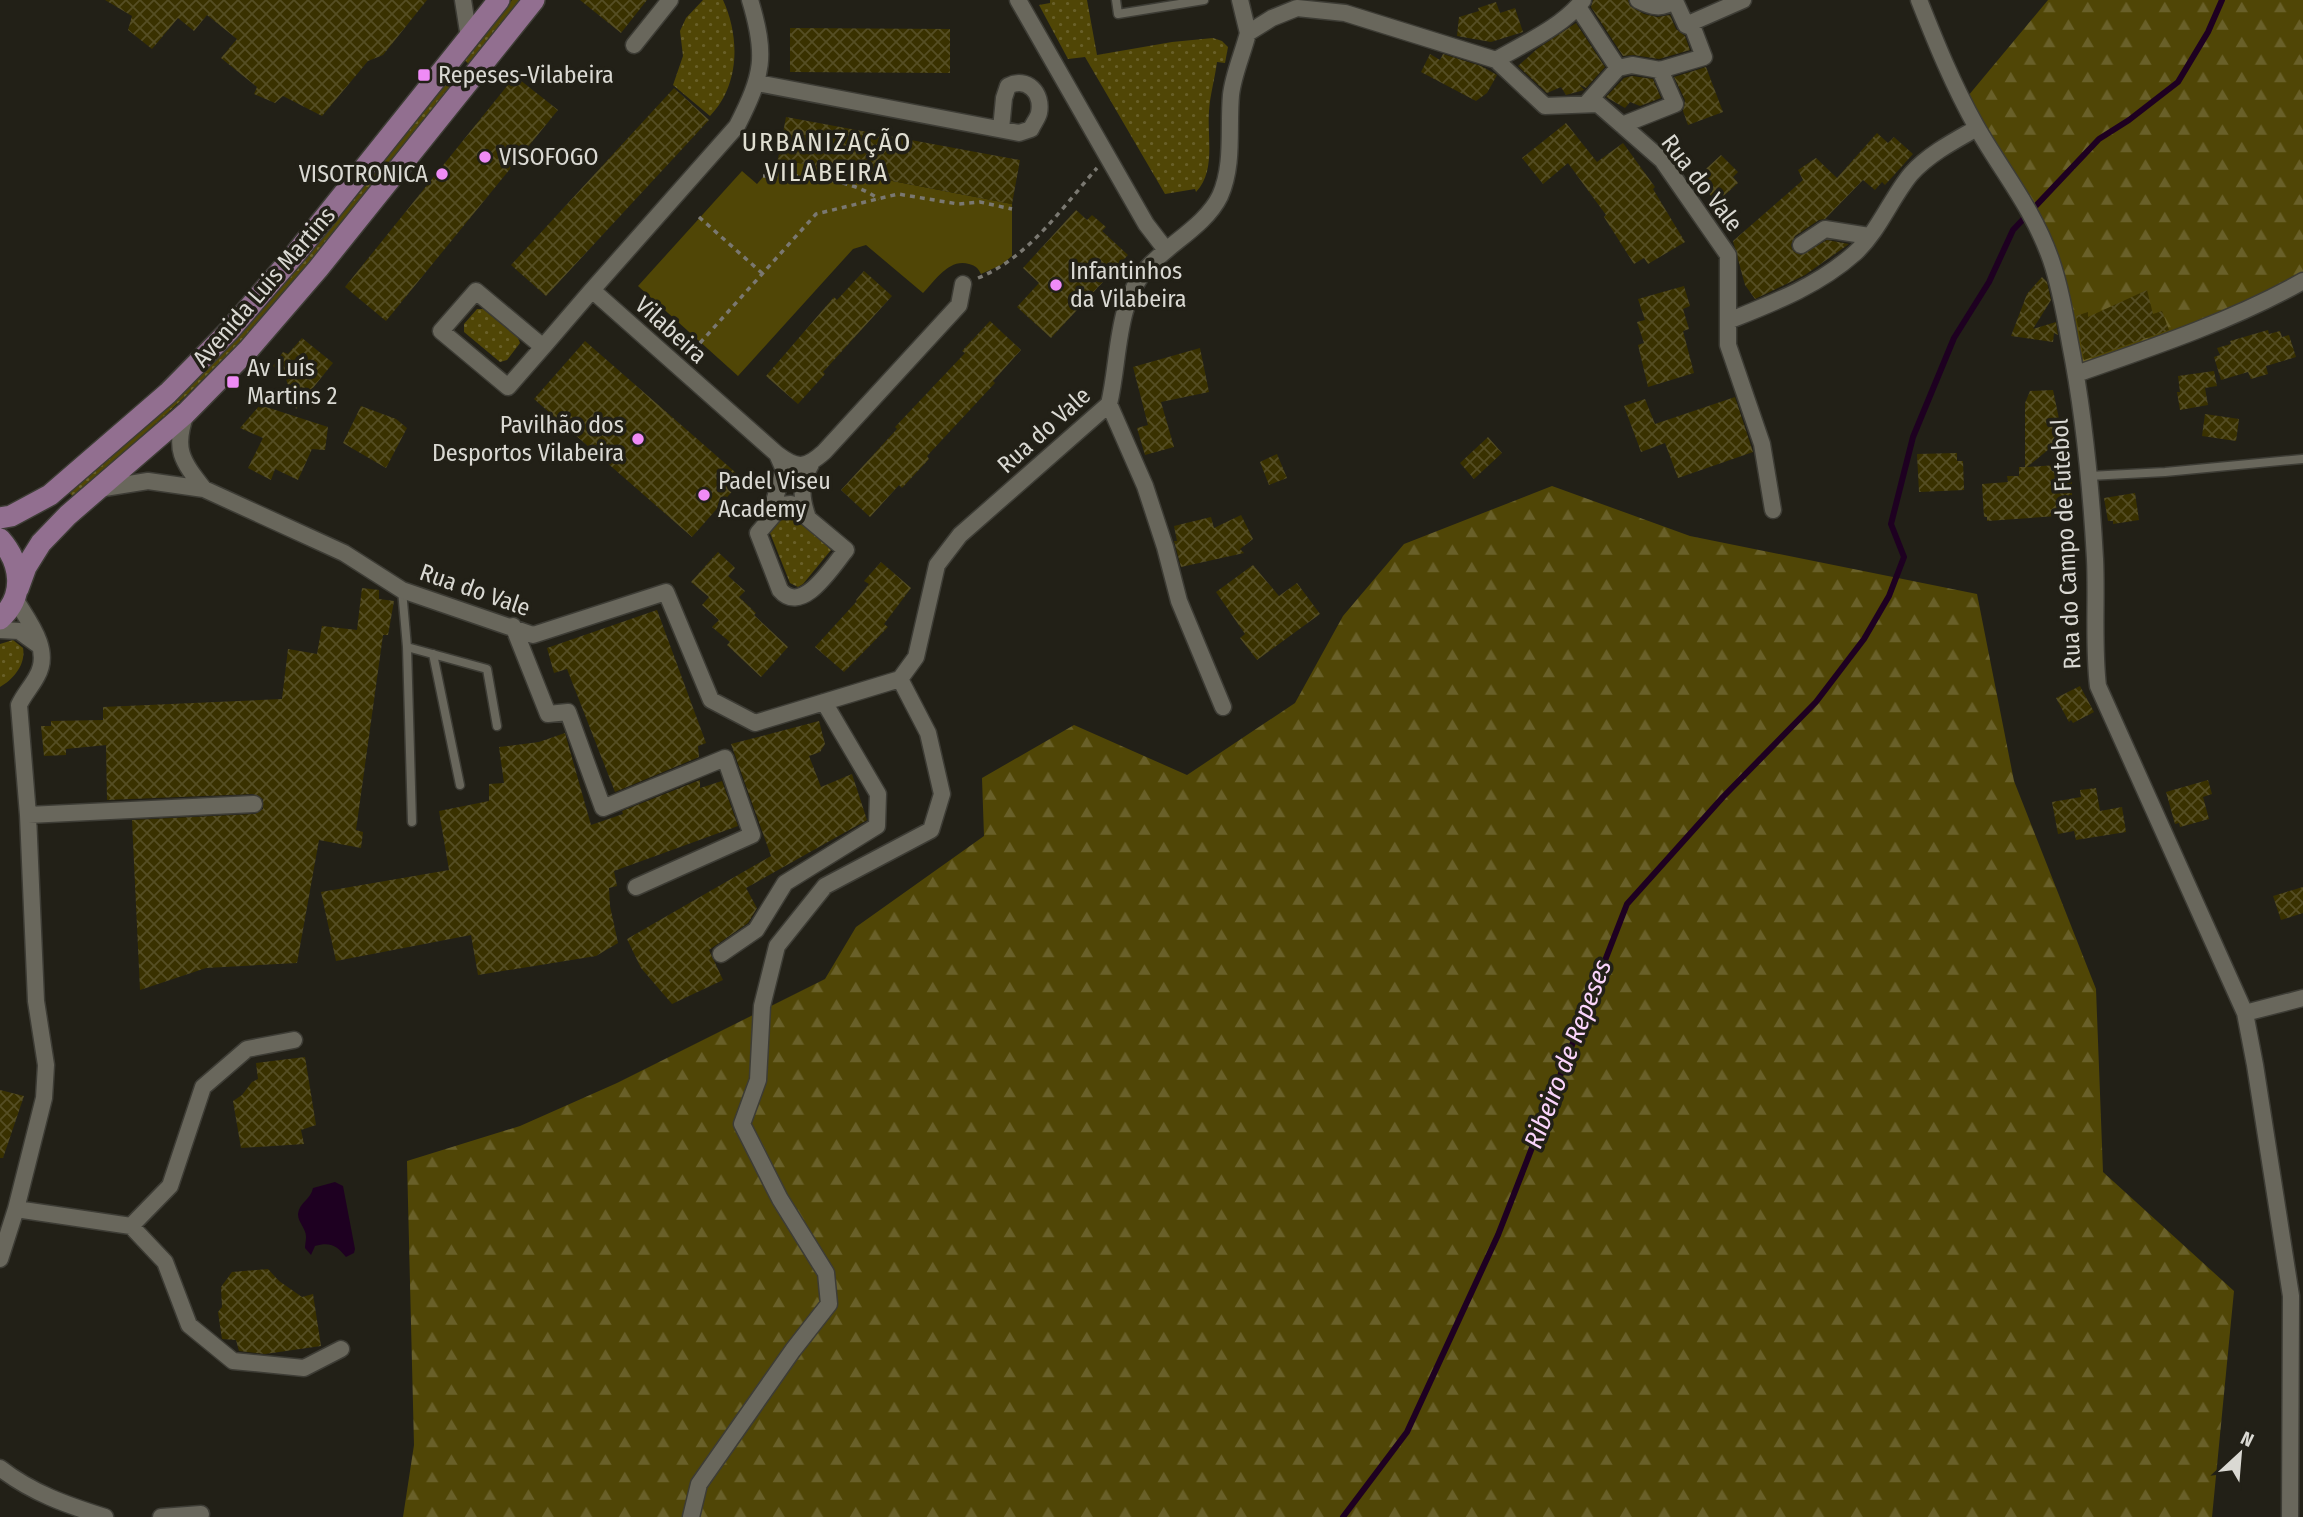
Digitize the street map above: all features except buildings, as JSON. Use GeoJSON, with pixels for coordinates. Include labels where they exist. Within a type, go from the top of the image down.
{"type":"FeatureCollection","features":[{"type":"Feature","properties":{"kind":"main road"},"geometry":{"type":"LineString","coordinates":[[0,518],[11,516],[50,495],[168,393],[229,331],[298,252],[499,0]]}},
{"type":"Feature","properties":{"kind":"main road","name":"Avenida Luis Martins"},"geometry":{"type":"LineString","coordinates":[[0,620],[13,605],[26,567],[41,543],[98,489],[186,413],[249,349],[318,270],[534,0]]}},
{"type":"Feature","properties":{"kind":"main road"},"geometry":{"type":"LineString","coordinates":[[0,539],[12,554],[18,571],[17,594]]}},
{"type":"Feature","properties":{"kind":"street"},"geometry":{"type":"LineString","coordinates":[[463,0],[469,38]]}},
{"type":"Feature","properties":{"kind":"street"},"geometry":{"type":"LineString","coordinates":[[634,45],[670,0]]}},
{"type":"Feature","properties":{"kind":"street"},"geometry":{"type":"LineString","coordinates":[[543,346],[476,290],[441,331],[508,387],[737,126],[757,83],[761,67],[758,27],[750,0]]}},
{"type":"Feature","properties":{"kind":"street"},"geometry":{"type":"LineString","coordinates":[[1018,0],[1146,223],[1166,250]]}},
{"type":"Feature","properties":{"kind":"street"},"geometry":{"type":"LineString","coordinates":[[1240,0],[1248,33]]}},
{"type":"Feature","properties":{"kind":"street"},"geometry":{"type":"LineString","coordinates":[[1586,104],[1618,68],[1632,65],[1660,70],[1704,57],[1693,28],[1685,25],[1675,0],[1668,5],[1653,8],[1638,0]]}},
{"type":"Feature","properties":{"kind":"street"},"geometry":{"type":"LineString","coordinates":[[1685,25],[1743,0]]}},
{"type":"Feature","properties":{"kind":"street","name":"Rua do Campo de Futebol"},"geometry":{"type":"LineString","coordinates":[[1919,0],[1947,70],[1977,128],[2036,222],[2057,282],[2085,431],[2095,561],[2095,658],[2098,686],[2245,1013],[2297,1297],[2290,1517]]}},
{"type":"Feature","properties":{"kind":"street"},"geometry":{"type":"LineString","coordinates":[[1496,60],[1545,32],[1581,4],[1618,68]]}},
{"type":"Feature","properties":{"kind":"street","name":"Rua do Vale"},"geometry":{"type":"LineString","coordinates":[[204,489],[344,553],[402,590],[533,635],[666,592],[711,700],[755,723],[900,679],[916,657],[937,565],[960,535],[1110,404],[1123,318],[1132,292],[1147,268],[1206,216],[1220,197],[1228,170],[1231,92],[1248,33],[1272,18],[1297,8],[1345,13],[1496,60],[1545,106],[1598,103],[1661,160],[1728,255],[1728,345],[1762,444],[1773,510]]}},
{"type":"Feature","properties":{"kind":"street"},"geometry":{"type":"LineString","coordinates":[[1622,125],[1675,104],[1660,70]]}},
{"type":"Feature","properties":{"kind":"street"},"geometry":{"type":"LineString","coordinates":[[757,83],[1001,129]]}},
{"type":"Feature","properties":{"kind":"street"},"geometry":{"type":"LineString","coordinates":[[1728,321],[1802,290],[1823,278],[1857,251],[1912,174],[1937,152],[1977,128]]}},
{"type":"Feature","properties":{"kind":"street"},"geometry":{"type":"LineString","coordinates":[[1801,245],[1825,229],[1869,236]]}},
{"type":"Feature","properties":{"kind":"street"},"geometry":{"type":"LineString","coordinates":[[2076,374],[2274,298],[2303,281]]}},
{"type":"Feature","properties":{"kind":"street"},"geometry":{"type":"LineString","coordinates":[[807,515],[801,491],[811,464],[959,305],[963,284]]}},
{"type":"Feature","properties":{"kind":"street","name":"Vilabeira"},"geometry":{"type":"LineString","coordinates":[[592,290],[777,454],[799,466],[811,464]]}},
{"type":"Feature","properties":{"kind":"street"},"geometry":{"type":"LineString","coordinates":[[1110,404],[1145,486],[1179,601],[1223,707]]}},
{"type":"Feature","properties":{"kind":"street"},"geometry":{"type":"LineString","coordinates":[[186,413],[179,432],[183,462],[204,489]]}},
{"type":"Feature","properties":{"kind":"street"},"geometry":{"type":"LineString","coordinates":[[767,523],[784,470],[777,454]]}},
{"type":"Feature","properties":{"kind":"street"},"geometry":{"type":"LineString","coordinates":[[98,489],[148,481],[204,489]]}},
{"type":"Feature","properties":{"kind":"street"},"geometry":{"type":"LineString","coordinates":[[791,504],[807,515],[846,550],[808,594],[801,598],[785,596],[780,590],[758,533],[782,505],[791,504]]}},
{"type":"Feature","properties":{"kind":"street"},"geometry":{"type":"LineString","coordinates":[[0,1259],[16,1209],[44,1098],[46,1065],[36,1001],[28,815],[19,705],[37,676],[43,659],[42,648],[17,594]]}},
{"type":"Feature","properties":{"kind":"street"},"geometry":{"type":"LineString","coordinates":[[513,626],[548,714],[568,712],[603,808],[725,758],[752,835],[636,887]]}},
{"type":"Feature","properties":{"kind":"street"},"geometry":{"type":"LineString","coordinates":[[0,630],[19,631],[42,648]]}},
{"type":"Feature","properties":{"kind":"street"},"geometry":{"type":"LineString","coordinates":[[691,1517],[699,1484],[793,1350],[829,1304],[826,1273],[780,1199],[742,1124],[758,1080],[762,1006],[777,946],[825,886],[931,830],[942,794],[928,733],[900,679]]}},
{"type":"Feature","properties":{"kind":"street"},"geometry":{"type":"LineString","coordinates":[[721,954],[756,930],[785,883],[877,825],[878,794],[824,702]]}},
{"type":"Feature","properties":{"kind":"street"},"geometry":{"type":"LineString","coordinates":[[28,815],[254,804]]}},
{"type":"Feature","properties":{"kind":"street"},"geometry":{"type":"LineString","coordinates":[[2245,1013],[2303,998]]}},
{"type":"Feature","properties":{"kind":"street"},"geometry":{"type":"LineString","coordinates":[[131,1226],[170,1186],[203,1087],[247,1049],[294,1040]]}},
{"type":"Feature","properties":{"kind":"street"},"geometry":{"type":"LineString","coordinates":[[16,1209],[131,1226],[165,1262],[188,1325],[233,1361],[304,1368],[341,1349]]}},
{"type":"Feature","properties":{"kind":"street"},"geometry":{"type":"LineString","coordinates":[[0,1468],[58,1503],[105,1517]]}},
{"type":"Feature","properties":{"kind":"street"},"geometry":{"type":"LineString","coordinates":[[161,1517],[201,1514]]}},
{"type":"Feature","properties":{"kind":"lane"},"geometry":{"type":"LineString","coordinates":[[1116,0],[1118,14],[1204,0]]}},
{"type":"Feature","properties":{"kind":"lane"},"geometry":{"type":"LineString","coordinates":[[2089,476],[2302,459]]}},
{"type":"Feature","properties":{"kind":"lane"},"geometry":{"type":"LineString","coordinates":[[402,590],[407,647],[412,822]]}},
{"type":"Feature","properties":{"kind":"lane"},"geometry":{"type":"LineString","coordinates":[[407,647],[487,669],[497,726]]}},
{"type":"Feature","properties":{"kind":"lane"},"geometry":{"type":"LineString","coordinates":[[433,654],[460,785]]}},
{"type":"Feature","properties":{"kind":"path"},"geometry":{"type":"LineString","coordinates":[[963,284],[996,271],[1027,247],[1107,156]]}},
{"type":"Feature","properties":{"kind":"path"},"geometry":{"type":"LineString","coordinates":[[763,176],[794,175],[863,187],[879,199]]}},
{"type":"Feature","properties":{"kind":"path"},"geometry":{"type":"LineString","coordinates":[[700,343],[816,214],[898,194],[958,204],[980,202],[1012,209]]}},
{"type":"Feature","properties":{"kind":"path"},"geometry":{"type":"LineString","coordinates":[[699,217],[763,274]]}},
{"type":"Feature","properties":{"kind":"green space"},"geometry":{"type":"Polygon","coordinates":[[[512,0],[520,0],[469,64],[464,60],[512,0]]]}},
{"type":"Feature","properties":{"kind":"green space"},"geometry":{"type":"Polygon","coordinates":[[[703,0],[723,0],[729,14],[734,45],[732,75],[727,90],[710,116],[673,85],[683,56],[680,31],[686,18],[703,0]]]}},
{"type":"Feature","properties":{"kind":"green space"},"geometry":{"type":"Polygon","coordinates":[[[1050,0],[1087,0],[1097,55],[1213,38],[1228,47],[1225,63],[1217,62],[1210,99],[1208,164],[1202,184],[1196,192],[1195,189],[1165,194],[1085,57],[1068,59],[1039,5],[1050,3],[1050,0]]]}},
{"type":"Feature","properties":{"kind":"green space"},"geometry":{"type":"Polygon","coordinates":[[[2048,0],[2303,0],[2303,281],[2076,374],[2051,261],[1963,102],[2048,0]]]}},
{"type":"Feature","properties":{"kind":"green space"},"geometry":{"type":"Polygon","coordinates":[[[452,74],[457,78],[276,304],[184,397],[72,496],[69,492],[181,393],[244,330],[324,236],[452,74]]]}},
{"type":"Feature","properties":{"kind":"green space"},"geometry":{"type":"Polygon","coordinates":[[[778,159],[1012,204],[1012,256],[1001,265],[981,274],[971,265],[955,264],[943,272],[923,293],[866,245],[853,249],[738,376],[638,286],[742,171],[757,184],[778,159]]]}},
{"type":"Feature","properties":{"kind":"green space"},"geometry":{"type":"Polygon","coordinates":[[[477,309],[483,309],[518,338],[520,343],[507,360],[500,362],[464,332],[464,324],[477,309]]]}},
{"type":"Feature","properties":{"kind":"green space"},"geometry":{"type":"Polygon","coordinates":[[[1552,486],[1690,536],[1977,594],[2014,781],[2096,989],[2103,1172],[2234,1291],[2212,1517],[403,1517],[414,1445],[407,1161],[520,1126],[617,1083],[825,979],[856,927],[984,836],[982,778],[1074,725],[1187,775],[1295,703],[1343,616],[1404,544],[1552,486]]]}},
{"type":"Feature","properties":{"kind":"green space"},"geometry":{"type":"Polygon","coordinates":[[[788,510],[831,550],[798,587],[790,583],[768,528],[788,510]]]}},
{"type":"Feature","properties":{"kind":"green space"},"geometry":{"type":"Polygon","coordinates":[[[13,640],[23,648],[23,660],[10,680],[0,687],[0,644],[13,640]]]}},
{"type":"Feature","properties":{"kind":"shaded area"},"geometry":{"type":"Polygon","coordinates":[[[335,1182],[343,1186],[354,1253],[346,1257],[336,1247],[325,1244],[315,1246],[311,1255],[305,1248],[306,1234],[298,1217],[299,1210],[313,1188],[335,1182]]]}},
{"type":"Feature","properties":{"kind":"waterway","name":"Ribeiro de Repeses"},"geometry":{"type":"LineString","coordinates":[[1343,1517],[1407,1432],[1498,1235],[1627,904],[1723,797],[1816,702],[1864,639],[1889,596],[1904,557],[1891,524],[1913,437],[1954,338],[1989,282],[2013,230],[2099,139],[2129,120],[2178,82],[2208,32],[2222,0]]}},
{"type":"Feature","properties":{"kind":"place","name":"Repeses-Vilabeira"},"geometry":{"type":"Point","coordinates":[424,75]}},
{"type":"Feature","properties":{"kind":"place","name":"VISOFOGO"},"geometry":{"type":"Point","coordinates":[485,157]}},
{"type":"Feature","properties":{"kind":"place","name":"VISOTRONICA"},"geometry":{"type":"Point","coordinates":[442,174]}},
{"type":"Feature","properties":{"kind":"place","name":"Infantinhos da Vilabeira"},"geometry":{"type":"Point","coordinates":[1056,285]}},
{"type":"Feature","properties":{"kind":"place","name":"Av Luís Martins 2"},"geometry":{"type":"Point","coordinates":[233,382]}},
{"type":"Feature","properties":{"kind":"place","name":"Pavilhão dos Desportos Vilabeira"},"geometry":{"type":"Point","coordinates":[638,439]}},
{"type":"Feature","properties":{"kind":"place","name":"Padel Viseu Academy"},"geometry":{"type":"Point","coordinates":[704,495]}},
{"type":"Feature","properties":{"kind":"district","name":"URBANIZAÇÃO VILABEIRA"},"geometry":{"type":"Point","coordinates":[827,157]}}]}
